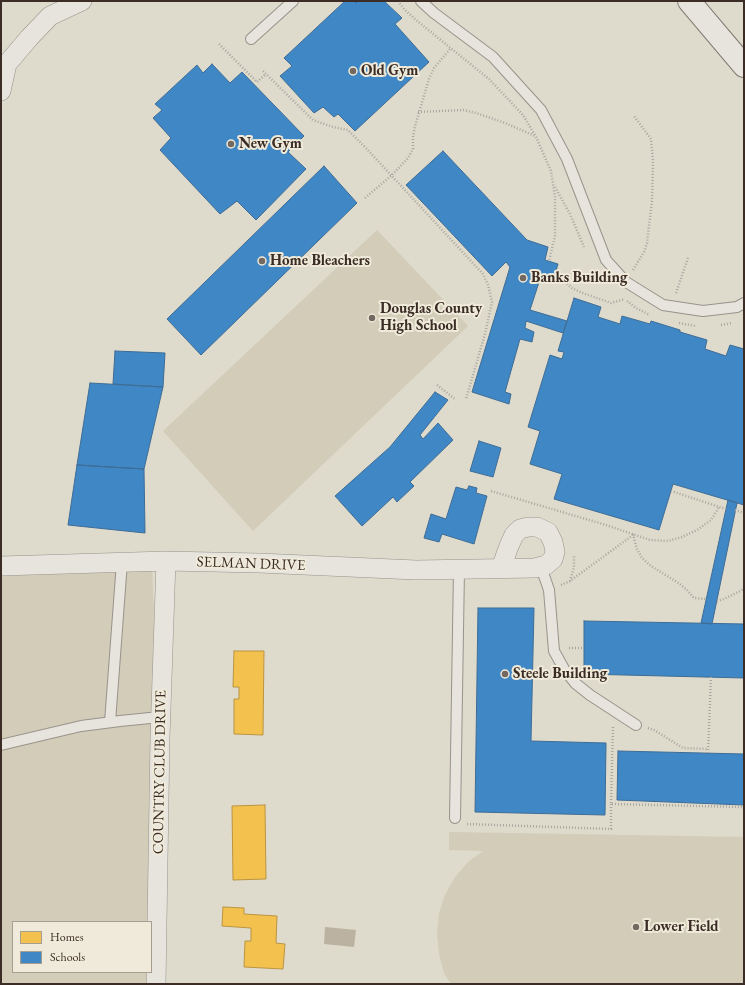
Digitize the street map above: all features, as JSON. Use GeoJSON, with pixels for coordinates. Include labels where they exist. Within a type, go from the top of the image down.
{"type":"FeatureCollection","features":[{"type":"Feature","properties":{"kind":"main road"},"geometry":{"type":"LineString","coordinates":[[689,1],[744,66]]}},
{"type":"Feature","properties":{"kind":"street"},"geometry":{"type":"LineString","coordinates":[[1,90],[7,64],[29,38],[48,8],[82,1]]}},
{"type":"Feature","properties":{"kind":"street"},"geometry":{"type":"LineString","coordinates":[[501,568],[508,546],[514,535],[520,529],[528,527],[537,527],[548,532],[553,542],[555,552],[553,559],[546,566],[540,567]]}},
{"type":"Feature","properties":{"kind":"street","name":"SELMAN DRIVE"},"geometry":{"type":"LineString","coordinates":[[1,566],[166,561],[259,562],[405,570],[540,567]]}},
{"type":"Feature","properties":{"kind":"street","name":"COUNTRY CLUB DRIVE"},"geometry":{"type":"LineString","coordinates":[[156,984],[160,717],[166,561]]}},
{"type":"Feature","properties":{"kind":"lane"},"geometry":{"type":"LineString","coordinates":[[251,39],[293,1]]}},
{"type":"Feature","properties":{"kind":"lane"},"geometry":{"type":"LineString","coordinates":[[421,1],[434,13],[494,57],[540,110],[567,159],[606,260],[626,282],[663,305],[703,310],[736,307],[744,303]]}},
{"type":"Feature","properties":{"kind":"lane"},"geometry":{"type":"LineString","coordinates":[[110,722],[122,562]]}},
{"type":"Feature","properties":{"kind":"lane"},"geometry":{"type":"LineString","coordinates":[[540,567],[549,590],[554,651],[564,669],[576,683],[590,695],[636,725]]}},
{"type":"Feature","properties":{"kind":"lane"},"geometry":{"type":"LineString","coordinates":[[455,818],[459,569]]}},
{"type":"Feature","properties":{"kind":"lane"},"geometry":{"type":"LineString","coordinates":[[1,745],[81,726],[160,717]]}},
{"type":"Feature","properties":{"kind":"path"},"geometry":{"type":"LineString","coordinates":[[398,1],[404,9],[478,70],[504,95],[523,115],[536,137],[551,171],[555,197],[554,236],[549,261]]}},
{"type":"Feature","properties":{"kind":"path"},"geometry":{"type":"LineString","coordinates":[[219,44],[257,82],[266,74]]}},
{"type":"Feature","properties":{"kind":"path"},"geometry":{"type":"LineString","coordinates":[[365,198],[392,175],[408,158],[414,149],[413,137],[424,92],[434,68],[451,48]]}},
{"type":"Feature","properties":{"kind":"path"},"geometry":{"type":"LineString","coordinates":[[263,71],[312,120],[333,128],[348,130],[392,175],[483,274],[488,285],[492,302],[485,334],[466,399]]}},
{"type":"Feature","properties":{"kind":"path"},"geometry":{"type":"LineString","coordinates":[[418,112],[464,110],[498,120],[536,137]]}},
{"type":"Feature","properties":{"kind":"path"},"geometry":{"type":"LineString","coordinates":[[626,282],[644,252],[647,243],[652,201],[653,161],[651,139],[634,116]]}},
{"type":"Feature","properties":{"kind":"path"},"geometry":{"type":"LineString","coordinates":[[676,293],[688,258]]}},
{"type":"Feature","properties":{"kind":"path"},"geometry":{"type":"LineString","coordinates":[[557,269],[563,276],[566,283],[580,292],[611,303],[625,299]]}},
{"type":"Feature","properties":{"kind":"path"},"geometry":{"type":"LineString","coordinates":[[437,385],[455,399]]}},
{"type":"Feature","properties":{"kind":"path"},"geometry":{"type":"LineString","coordinates":[[490,491],[606,525],[650,540],[668,541],[682,538],[711,520],[718,507]]}},
{"type":"Feature","properties":{"kind":"path"},"geometry":{"type":"LineString","coordinates":[[671,491],[726,510]]}},
{"type":"Feature","properties":{"kind":"path"},"geometry":{"type":"LineString","coordinates":[[735,510],[744,513]]}},
{"type":"Feature","properties":{"kind":"path"},"geometry":{"type":"LineString","coordinates":[[549,590],[570,581],[633,535]]}},
{"type":"Feature","properties":{"kind":"path"},"geometry":{"type":"LineString","coordinates":[[633,535],[637,549],[642,558],[651,566],[680,584],[694,598],[706,599]]}},
{"type":"Feature","properties":{"kind":"path"},"geometry":{"type":"LineString","coordinates":[[717,600],[724,599],[744,589]]}},
{"type":"Feature","properties":{"kind":"path"},"geometry":{"type":"LineString","coordinates":[[708,753],[711,677]]}},
{"type":"Feature","properties":{"kind":"path"},"geometry":{"type":"LineString","coordinates":[[455,818],[455,824],[611,829],[614,710]]}},
{"type":"Feature","properties":{"kind":"path"},"geometry":{"type":"LineString","coordinates":[[636,725],[654,730],[683,748],[708,749]]}},
{"type":"Feature","properties":{"kind":"path"},"geometry":{"type":"LineString","coordinates":[[611,804],[744,807]]}},
{"type":"Feature","properties":{"kind":"shaded area"},"geometry":{"type":"Polygon","coordinates":[[[377,230],[468,326],[253,531],[163,431],[377,230]]]}},
{"type":"Feature","properties":{"kind":"shaded area"},"geometry":{"type":"Polygon","coordinates":[[[1,557],[152,568],[160,738],[151,921],[12,921],[12,973],[150,973],[149,984],[1,984],[1,557]]]}},
{"type":"Feature","properties":{"kind":"shaded area"},"geometry":{"type":"Polygon","coordinates":[[[449,832],[744,837],[744,984],[451,984],[444,973],[439,954],[437,934],[439,913],[445,895],[455,877],[468,862],[483,851],[449,850],[449,832]]]}},
{"type":"Feature","properties":{"kind":"shaded area"},"geometry":{"type":"Polygon","coordinates":[[[325,927],[356,930],[354,947],[324,944],[325,927]]]}},
{"type":"Feature","properties":{"kind":"building: Homes"},"geometry":{"type":"Polygon","coordinates":[[[234,651],[264,651],[263,735],[234,734],[234,699],[239,699],[239,687],[233,687],[234,651]]]}},
{"type":"Feature","properties":{"kind":"building: Homes"},"geometry":{"type":"Polygon","coordinates":[[[265,805],[266,879],[233,880],[232,806],[265,805]]]}},
{"type":"Feature","properties":{"kind":"building: Homes"},"geometry":{"type":"Polygon","coordinates":[[[223,907],[244,908],[244,914],[277,916],[276,943],[285,944],[283,969],[244,967],[245,941],[251,941],[251,928],[222,926],[223,907]]]}},
{"type":"Feature","properties":{"kind":"building: Schools","name":"Old Gym"},"geometry":{"type":"Polygon","coordinates":[[[345,1],[354,1],[356,3],[358,1],[384,1],[402,18],[395,24],[429,62],[355,131],[338,114],[334,117],[323,107],[314,113],[280,76],[292,66],[284,58],[345,1]]]}},
{"type":"Feature","properties":{"kind":"building: Schools","name":"New Gym"},"geometry":{"type":"Polygon","coordinates":[[[212,64],[230,83],[242,72],[304,136],[288,152],[306,169],[256,220],[237,201],[220,214],[160,150],[171,138],[153,118],[162,110],[155,104],[197,65],[203,73],[212,64]]]}},
{"type":"Feature","properties":{"kind":"building: Schools","name":"Banks Building"},"geometry":{"type":"Polygon","coordinates":[[[443,151],[527,240],[548,247],[545,260],[558,264],[553,280],[541,276],[530,310],[567,321],[563,333],[526,321],[525,328],[534,332],[532,342],[520,339],[505,392],[511,394],[509,404],[472,392],[510,267],[506,262],[492,276],[406,185],[443,151]]]}},
{"type":"Feature","properties":{"kind":"building: Schools","name":"Home Bleachers"},"geometry":{"type":"Polygon","coordinates":[[[324,166],[357,203],[201,355],[167,319],[324,166]]]}},
{"type":"Feature","properties":{"kind":"building: Schools"},"geometry":{"type":"Polygon","coordinates":[[[574,298],[601,307],[598,317],[620,324],[622,316],[650,324],[651,321],[707,340],[705,349],[726,356],[730,345],[744,349],[744,505],[673,484],[659,530],[554,499],[562,474],[530,464],[540,431],[528,427],[550,355],[562,359],[564,352],[558,351],[574,298]]]}},
{"type":"Feature","properties":{"kind":"building: Schools"},"geometry":{"type":"Polygon","coordinates":[[[115,351],[165,353],[163,387],[113,384],[115,351]]]}},
{"type":"Feature","properties":{"kind":"building: Schools"},"geometry":{"type":"Polygon","coordinates":[[[90,383],[163,387],[144,469],[77,465],[90,383]]]}},
{"type":"Feature","properties":{"kind":"building: Schools"},"geometry":{"type":"Polygon","coordinates":[[[435,392],[448,400],[420,435],[423,439],[438,423],[453,440],[410,482],[414,486],[397,502],[393,497],[362,526],[335,496],[390,447],[435,392]]]}},
{"type":"Feature","properties":{"kind":"building: Schools"},"geometry":{"type":"Polygon","coordinates":[[[479,441],[501,448],[493,477],[470,471],[479,441]]]}},
{"type":"Feature","properties":{"kind":"building: Schools"},"geometry":{"type":"Polygon","coordinates":[[[77,465],[144,469],[145,533],[68,525],[77,465]]]}},
{"type":"Feature","properties":{"kind":"building: Schools"},"geometry":{"type":"Polygon","coordinates":[[[469,486],[477,488],[476,493],[487,496],[474,544],[442,534],[439,542],[424,538],[431,514],[446,519],[456,487],[467,490],[469,486]]]}},
{"type":"Feature","properties":{"kind":"building: Schools"},"geometry":{"type":"Polygon","coordinates":[[[728,500],[737,503],[712,624],[701,623],[728,500]]]}},
{"type":"Feature","properties":{"kind":"building: Schools","name":"Steele Building"},"geometry":{"type":"Polygon","coordinates":[[[478,608],[534,608],[531,741],[606,743],[605,815],[475,812],[478,608]]]}},
{"type":"Feature","properties":{"kind":"building: Schools"},"geometry":{"type":"Polygon","coordinates":[[[584,621],[744,624],[744,678],[584,674],[584,621]]]}},
{"type":"Feature","properties":{"kind":"building: Schools"},"geometry":{"type":"Polygon","coordinates":[[[618,751],[744,754],[744,805],[617,800],[618,751]]]}},
{"type":"Feature","properties":{"kind":"place","name":"Old Gym"},"geometry":{"type":"Point","coordinates":[353,71]}},
{"type":"Feature","properties":{"kind":"place","name":"New Gym"},"geometry":{"type":"Point","coordinates":[231,144]}},
{"type":"Feature","properties":{"kind":"place","name":"Home Bleachers"},"geometry":{"type":"Point","coordinates":[262,261]}},
{"type":"Feature","properties":{"kind":"place","name":"Banks Building"},"geometry":{"type":"Point","coordinates":[523,278]}},
{"type":"Feature","properties":{"kind":"place","name":"Douglas County High School"},"geometry":{"type":"Point","coordinates":[372,318]}},
{"type":"Feature","properties":{"kind":"place","name":"Steele Building"},"geometry":{"type":"Point","coordinates":[505,674]}},
{"type":"Feature","properties":{"kind":"place","name":"Lower Field"},"geometry":{"type":"Point","coordinates":[636,927]}}]}
